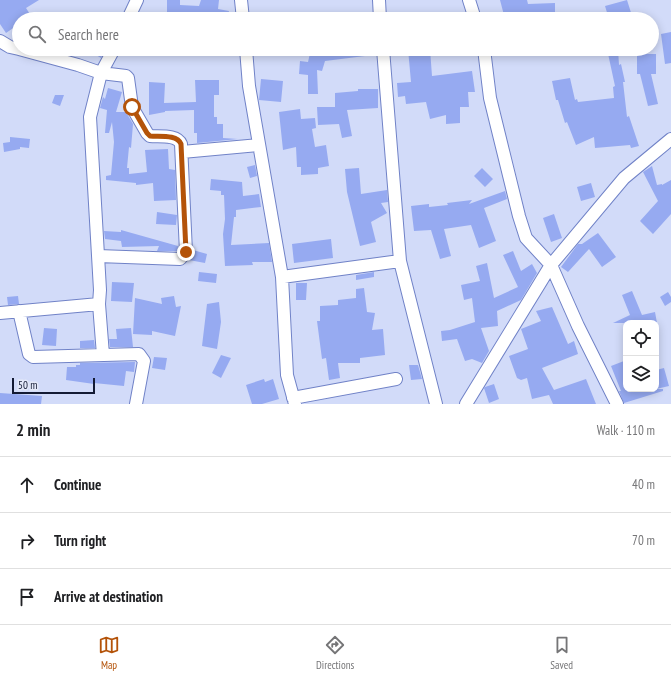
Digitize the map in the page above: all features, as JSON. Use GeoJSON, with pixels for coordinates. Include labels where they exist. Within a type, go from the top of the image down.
{"type":"FeatureCollection","features":[{"type":"Feature","properties":{"kind":"street"},"geometry":{"type":"LineString","coordinates":[[131,12],[137,0]]}},
{"type":"Feature","properties":{"kind":"street"},"geometry":{"type":"LineString","coordinates":[[241,0],[242,12]]}},
{"type":"Feature","properties":{"kind":"street"},"geometry":{"type":"LineString","coordinates":[[379,0],[380,12]]}},
{"type":"Feature","properties":{"kind":"street"},"geometry":{"type":"LineString","coordinates":[[468,0],[472,12]]}},
{"type":"Feature","properties":{"kind":"street"},"geometry":{"type":"LineString","coordinates":[[0,41],[12,47]]}},
{"type":"Feature","properties":{"kind":"street"},"geometry":{"type":"LineString","coordinates":[[45,56],[102,73],[126,76],[128,78],[132,107],[147,133],[150,136],[176,138],[180,140],[182,152],[186,252],[184,255],[180,258],[98,256]]}},
{"type":"Feature","properties":{"kind":"street"},"geometry":{"type":"LineString","coordinates":[[103,355],[99,304],[100,290],[90,117],[102,73],[110,56]]}},
{"type":"Feature","properties":{"kind":"street"},"geometry":{"type":"LineString","coordinates":[[247,56],[249,86],[282,277],[287,375],[294,401],[396,379]]}},
{"type":"Feature","properties":{"kind":"street"},"geometry":{"type":"LineString","coordinates":[[384,56],[400,261],[436,404]]}},
{"type":"Feature","properties":{"kind":"street"},"geometry":{"type":"LineString","coordinates":[[485,56],[490,98],[519,216],[526,238],[551,265],[578,326],[617,404]]}},
{"type":"Feature","properties":{"kind":"street"},"geometry":{"type":"LineString","coordinates":[[466,404],[551,265],[624,178],[671,139]]}},
{"type":"Feature","properties":{"kind":"street"},"geometry":{"type":"LineString","coordinates":[[182,152],[259,145]]}},
{"type":"Feature","properties":{"kind":"street"},"geometry":{"type":"LineString","coordinates":[[282,277],[400,261]]}},
{"type":"Feature","properties":{"kind":"street"},"geometry":{"type":"LineString","coordinates":[[0,312],[99,304]]}},
{"type":"Feature","properties":{"kind":"street"},"geometry":{"type":"LineString","coordinates":[[19,311],[29,354],[33,356],[139,354],[144,362],[136,404]]}},
{"type":"Feature","properties":{"kind":"building"},"geometry":{"type":"Polygon","coordinates":[[[0,0],[39,0],[26,8],[29,12],[12,12],[12,29],[6,33],[0,24],[0,0]]]}},
{"type":"Feature","properties":{"kind":"building"},"geometry":{"type":"Polygon","coordinates":[[[167,0],[180,0],[180,5],[199,6],[201,0],[219,0],[218,9],[229,11],[229,12],[167,12],[167,0]]]}},
{"type":"Feature","properties":{"kind":"building"},"geometry":{"type":"Polygon","coordinates":[[[500,0],[527,0],[528,4],[555,3],[555,12],[503,12],[500,0]]]}},
{"type":"Feature","properties":{"kind":"building"},"geometry":{"type":"Polygon","coordinates":[[[627,0],[631,12],[607,12],[605,6],[627,0]]]}},
{"type":"Feature","properties":{"kind":"building"},"geometry":{"type":"Polygon","coordinates":[[[671,32],[671,63],[665,64],[661,34],[671,32]]]}},
{"type":"Feature","properties":{"kind":"building"},"geometry":{"type":"Polygon","coordinates":[[[309,56],[365,56],[325,61],[322,71],[317,70],[318,94],[308,94],[308,75],[299,74],[300,61],[308,62],[309,56]]]}},
{"type":"Feature","properties":{"kind":"building"},"geometry":{"type":"Polygon","coordinates":[[[409,56],[431,56],[432,76],[472,71],[475,92],[468,92],[469,107],[460,107],[460,123],[446,124],[446,115],[430,119],[426,102],[406,104],[405,96],[398,97],[397,83],[411,82],[409,56]]]}},
{"type":"Feature","properties":{"kind":"building"},"geometry":{"type":"Polygon","coordinates":[[[609,56],[618,56],[619,65],[621,64],[625,82],[623,82],[627,117],[629,116],[639,146],[631,148],[630,145],[595,148],[594,137],[576,145],[567,122],[565,123],[558,100],[556,100],[552,81],[570,78],[575,100],[577,99],[578,102],[614,98],[613,87],[615,86],[609,56]]]}},
{"type":"Feature","properties":{"kind":"building"},"geometry":{"type":"Polygon","coordinates":[[[637,56],[656,56],[656,74],[651,74],[658,104],[648,106],[640,74],[637,74],[637,56]]]}},
{"type":"Feature","properties":{"kind":"building"},"geometry":{"type":"Polygon","coordinates":[[[261,79],[283,81],[281,102],[259,100],[261,79]]]}},
{"type":"Feature","properties":{"kind":"building"},"geometry":{"type":"Polygon","coordinates":[[[195,80],[219,80],[219,95],[214,95],[214,117],[217,117],[217,124],[223,124],[223,138],[238,139],[197,143],[197,133],[194,133],[194,110],[165,111],[149,115],[149,82],[165,83],[164,103],[196,102],[195,80]]]}},
{"type":"Feature","properties":{"kind":"building"},"geometry":{"type":"Polygon","coordinates":[[[108,88],[122,92],[116,112],[126,112],[133,124],[131,148],[129,147],[127,168],[129,168],[129,174],[147,172],[145,150],[168,149],[169,169],[175,170],[176,200],[154,201],[153,183],[136,185],[136,183],[106,180],[106,176],[111,175],[114,142],[112,122],[109,133],[105,133],[107,110],[100,108],[103,97],[105,99],[108,88]]]}},
{"type":"Feature","properties":{"kind":"building"},"geometry":{"type":"Polygon","coordinates":[[[358,89],[378,89],[378,108],[347,110],[352,136],[342,138],[339,124],[318,125],[317,107],[335,107],[335,93],[358,91],[358,89]]]}},
{"type":"Feature","properties":{"kind":"building"},"geometry":{"type":"Polygon","coordinates":[[[55,95],[64,95],[60,106],[52,103],[55,95]]]}},
{"type":"Feature","properties":{"kind":"building"},"geometry":{"type":"Polygon","coordinates":[[[300,109],[301,119],[315,118],[316,128],[312,129],[315,147],[326,145],[329,166],[318,168],[318,174],[301,175],[301,167],[297,167],[296,147],[283,150],[279,112],[300,109]]]}},
{"type":"Feature","properties":{"kind":"building"},"geometry":{"type":"Polygon","coordinates":[[[10,137],[30,139],[29,148],[20,147],[20,149],[4,152],[3,143],[10,142],[10,137]]]}},
{"type":"Feature","properties":{"kind":"building"},"geometry":{"type":"Polygon","coordinates":[[[255,165],[257,176],[250,178],[247,167],[255,165]]]}},
{"type":"Feature","properties":{"kind":"building"},"geometry":{"type":"Polygon","coordinates":[[[652,166],[657,185],[662,185],[671,180],[671,214],[653,234],[640,221],[658,201],[643,172],[652,166]]]}},
{"type":"Feature","properties":{"kind":"building"},"geometry":{"type":"Polygon","coordinates":[[[359,168],[361,194],[387,190],[388,202],[381,203],[387,213],[371,222],[376,242],[360,246],[347,192],[345,169],[359,168]]]}},
{"type":"Feature","properties":{"kind":"building"},"geometry":{"type":"Polygon","coordinates":[[[482,168],[493,179],[485,187],[474,176],[482,168]]]}},
{"type":"Feature","properties":{"kind":"building"},"geometry":{"type":"Polygon","coordinates":[[[211,179],[242,182],[243,196],[259,194],[261,207],[236,210],[231,245],[269,243],[272,262],[252,262],[253,265],[225,266],[223,234],[225,219],[224,195],[221,195],[221,191],[210,190],[211,179]]]}},
{"type":"Feature","properties":{"kind":"building"},"geometry":{"type":"Polygon","coordinates":[[[591,183],[595,197],[581,201],[577,187],[591,183]]]}},
{"type":"Feature","properties":{"kind":"building"},"geometry":{"type":"Polygon","coordinates":[[[505,191],[507,199],[484,208],[496,241],[479,248],[471,225],[444,229],[451,256],[440,259],[431,230],[414,231],[411,206],[429,204],[429,207],[472,200],[469,204],[505,191]]]}},
{"type":"Feature","properties":{"kind":"building"},"geometry":{"type":"Polygon","coordinates":[[[157,212],[177,215],[176,225],[156,224],[157,212]]]}},
{"type":"Feature","properties":{"kind":"building"},"geometry":{"type":"Polygon","coordinates":[[[554,214],[562,238],[551,242],[543,218],[554,214]]]}},
{"type":"Feature","properties":{"kind":"building"},"geometry":{"type":"Polygon","coordinates":[[[121,230],[178,246],[178,249],[177,251],[157,251],[159,246],[122,247],[121,241],[105,239],[104,231],[121,232],[121,230]]]}},
{"type":"Feature","properties":{"kind":"building"},"geometry":{"type":"Polygon","coordinates":[[[598,233],[616,257],[602,267],[589,249],[568,272],[561,267],[578,244],[582,244],[598,233]]]}},
{"type":"Feature","properties":{"kind":"building"},"geometry":{"type":"Polygon","coordinates":[[[331,239],[333,258],[294,263],[292,244],[331,239]]]}},
{"type":"Feature","properties":{"kind":"building"},"geometry":{"type":"Polygon","coordinates":[[[193,250],[207,254],[205,263],[189,260],[192,256],[193,250]]]}},
{"type":"Feature","properties":{"kind":"building"},"geometry":{"type":"Polygon","coordinates":[[[513,251],[521,271],[532,264],[537,273],[521,300],[497,311],[498,326],[481,328],[489,351],[482,363],[472,359],[465,361],[457,339],[442,341],[441,331],[450,330],[475,322],[472,298],[464,300],[461,285],[480,281],[476,266],[487,263],[494,298],[518,287],[503,255],[513,251]]]}},
{"type":"Feature","properties":{"kind":"building"},"geometry":{"type":"Polygon","coordinates":[[[199,272],[217,274],[216,283],[198,281],[199,272]]]}},
{"type":"Feature","properties":{"kind":"building"},"geometry":{"type":"Polygon","coordinates":[[[374,272],[374,277],[356,280],[356,275],[374,272]]]}},
{"type":"Feature","properties":{"kind":"building"},"geometry":{"type":"Polygon","coordinates":[[[112,282],[134,283],[132,302],[111,301],[112,282]]]}},
{"type":"Feature","properties":{"kind":"building"},"geometry":{"type":"Polygon","coordinates":[[[296,283],[307,283],[306,300],[296,300],[296,283]]]}},
{"type":"Feature","properties":{"kind":"building"},"geometry":{"type":"Polygon","coordinates":[[[364,288],[367,312],[375,313],[372,330],[383,329],[385,355],[360,358],[360,363],[338,363],[340,378],[329,380],[326,358],[322,359],[317,321],[320,321],[320,306],[338,305],[338,300],[356,298],[356,289],[364,288]]]}},
{"type":"Feature","properties":{"kind":"building"},"geometry":{"type":"Polygon","coordinates":[[[632,291],[642,315],[655,312],[656,320],[623,320],[623,323],[613,323],[630,315],[622,295],[632,291]]]}},
{"type":"Feature","properties":{"kind":"building"},"geometry":{"type":"Polygon","coordinates":[[[668,292],[671,297],[671,302],[665,306],[660,297],[668,292]]]}},
{"type":"Feature","properties":{"kind":"building"},"geometry":{"type":"Polygon","coordinates":[[[18,296],[19,304],[8,305],[7,297],[18,296]]]}},
{"type":"Feature","properties":{"kind":"building"},"geometry":{"type":"Polygon","coordinates":[[[174,296],[176,307],[181,306],[175,336],[152,331],[152,335],[133,334],[135,298],[162,304],[161,298],[174,296]]]}},
{"type":"Feature","properties":{"kind":"building"},"geometry":{"type":"Polygon","coordinates":[[[219,302],[221,322],[217,349],[202,346],[207,304],[219,302]]]}},
{"type":"Feature","properties":{"kind":"building"},"geometry":{"type":"Polygon","coordinates":[[[552,307],[568,344],[574,341],[578,354],[542,368],[554,390],[586,379],[596,404],[553,404],[549,395],[532,399],[527,378],[521,380],[517,378],[509,356],[528,349],[521,329],[541,321],[536,311],[552,307]]]}},
{"type":"Feature","properties":{"kind":"building"},"geometry":{"type":"Polygon","coordinates":[[[44,328],[57,329],[56,346],[42,345],[44,328]]]}},
{"type":"Feature","properties":{"kind":"building"},"geometry":{"type":"Polygon","coordinates":[[[131,328],[133,347],[110,347],[109,339],[117,339],[116,329],[131,328]]]}},
{"type":"Feature","properties":{"kind":"building"},"geometry":{"type":"Polygon","coordinates":[[[94,340],[95,348],[80,348],[80,341],[94,340]]]}},
{"type":"Feature","properties":{"kind":"building"},"geometry":{"type":"Polygon","coordinates":[[[221,355],[231,358],[221,378],[212,373],[221,355]]]}},
{"type":"Feature","properties":{"kind":"building"},"geometry":{"type":"Polygon","coordinates":[[[154,357],[167,358],[165,370],[152,368],[154,357]]]}},
{"type":"Feature","properties":{"kind":"building"},"geometry":{"type":"Polygon","coordinates":[[[623,361],[623,392],[659,392],[659,389],[663,389],[663,391],[624,403],[611,366],[623,361]]]}},
{"type":"Feature","properties":{"kind":"building"},"geometry":{"type":"Polygon","coordinates":[[[135,362],[134,372],[126,371],[124,386],[66,380],[67,367],[76,367],[76,365],[80,365],[80,363],[135,362]]]}},
{"type":"Feature","properties":{"kind":"building"},"geometry":{"type":"Polygon","coordinates":[[[409,365],[418,365],[422,379],[411,380],[409,365]]]}},
{"type":"Feature","properties":{"kind":"building"},"geometry":{"type":"Polygon","coordinates":[[[664,368],[669,386],[659,388],[659,369],[664,368]]]}},
{"type":"Feature","properties":{"kind":"building"},"geometry":{"type":"Polygon","coordinates":[[[264,379],[265,382],[273,379],[279,399],[262,404],[252,404],[246,385],[264,379]]]}},
{"type":"Feature","properties":{"kind":"building"},"geometry":{"type":"Polygon","coordinates":[[[494,384],[499,399],[489,403],[484,388],[494,384]]]}},
{"type":"Feature","properties":{"kind":"building"},"geometry":{"type":"Polygon","coordinates":[[[0,393],[42,396],[41,404],[0,404],[0,393]]]}},
{"type":"Feature","properties":{"kind":"route"},"geometry":{"type":"LineString","coordinates":[[132,107],[134,113],[150,136],[176,138],[180,140],[186,252]]}}]}
